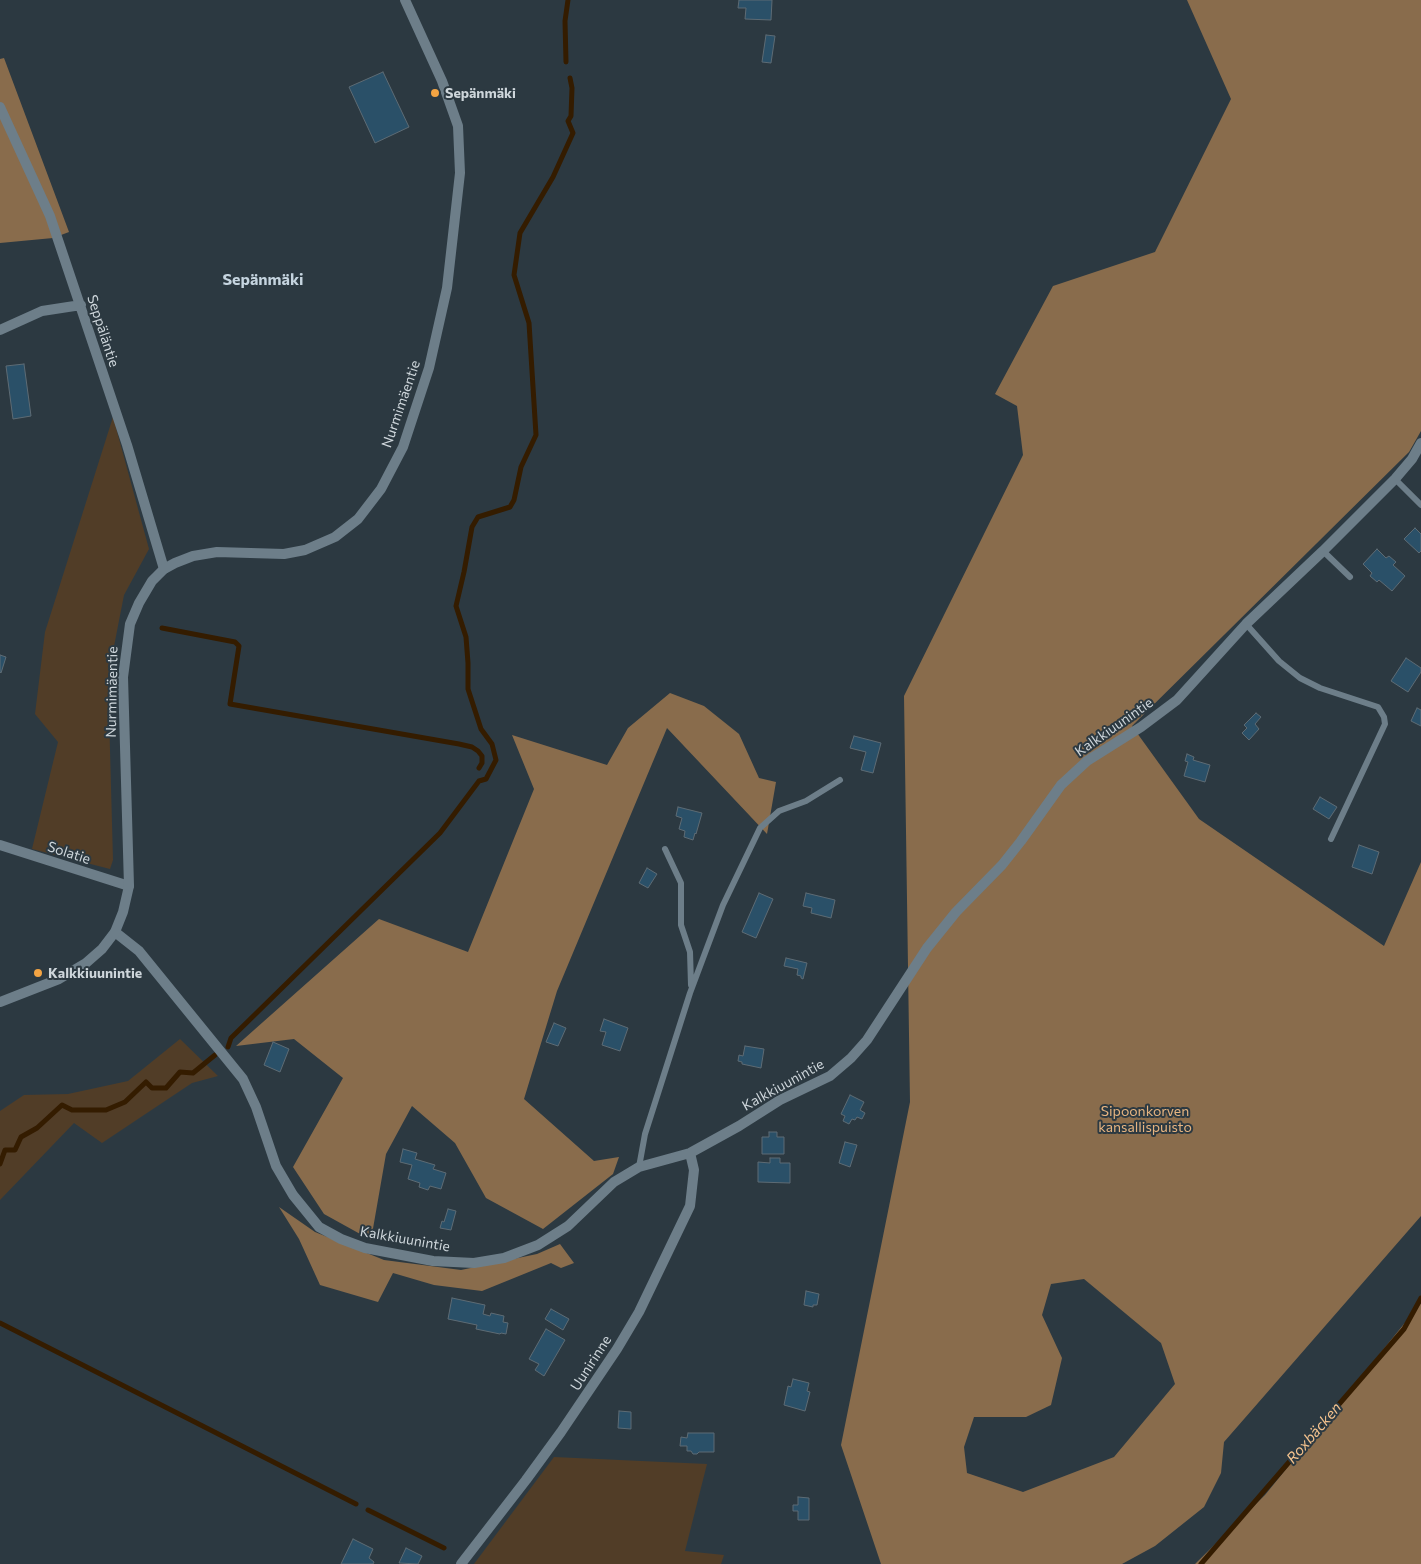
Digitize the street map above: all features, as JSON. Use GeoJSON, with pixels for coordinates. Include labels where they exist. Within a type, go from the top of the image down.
{"type":"FeatureCollection","features":[{"type":"Feature","properties":{"kind":"street","name":"Nurmimäentie"},"geometry":{"type":"LineString","coordinates":[[0,1002],[59,979],[86,963],[102,949],[115,932],[123,912],[129,886],[124,677],[127,641],[130,624],[139,603],[152,581],[164,569],[193,556],[217,552],[284,554],[305,550],[335,537],[358,519],[381,489],[403,446],[429,368],[447,288],[460,173],[458,126],[442,81],[405,0]]}},
{"type":"Feature","properties":{"kind":"street","name":"Seppäläntie"},"geometry":{"type":"LineString","coordinates":[[0,107],[50,216],[127,445],[164,569]]}},
{"type":"Feature","properties":{"kind":"street"},"geometry":{"type":"LineString","coordinates":[[0,330],[42,311],[81,305]]}},
{"type":"Feature","properties":{"kind":"street","name":"Kalkkiuunintie"},"geometry":{"type":"LineString","coordinates":[[115,932],[139,951],[243,1079],[256,1107],[276,1166],[293,1195],[319,1227],[341,1239],[365,1248],[434,1261],[474,1263],[504,1258],[538,1245],[568,1226],[614,1182],[639,1167],[690,1153],[739,1126],[780,1100],[830,1076],[852,1058],[867,1040],[927,948],[956,912],[1002,865],[1061,785],[1087,761],[1141,728],[1177,700],[1246,624],[1395,480],[1421,444]]}},
{"type":"Feature","properties":{"kind":"street","name":"Solatie"},"geometry":{"type":"LineString","coordinates":[[0,845],[129,886]]}},
{"type":"Feature","properties":{"kind":"street","name":"Uunirinne"},"geometry":{"type":"LineString","coordinates":[[460,1564],[561,1432],[617,1350],[639,1312],[690,1206],[694,1170],[690,1153]]}},
{"type":"Feature","properties":{"kind":"lane"},"geometry":{"type":"LineString","coordinates":[[1395,480],[1421,505]]}},
{"type":"Feature","properties":{"kind":"lane"},"geometry":{"type":"LineString","coordinates":[[1323,551],[1350,577]]}},
{"type":"Feature","properties":{"kind":"lane"},"geometry":{"type":"LineString","coordinates":[[1246,624],[1279,661],[1300,678],[1320,688],[1378,707],[1384,717],[1385,724],[1383,729],[1331,839]]}},
{"type":"Feature","properties":{"kind":"lane"},"geometry":{"type":"LineString","coordinates":[[639,1167],[644,1134],[690,993],[722,905],[760,828],[779,811],[806,801],[840,780]]}},
{"type":"Feature","properties":{"kind":"lane"},"geometry":{"type":"LineString","coordinates":[[665,849],[681,883],[681,925],[690,952],[692,981],[690,993]]}},
{"type":"Feature","properties":{"kind":"shaded area"},"geometry":{"type":"Polygon","coordinates":[[[113,417],[149,549],[124,595],[108,677],[113,860],[110,869],[32,849],[58,742],[35,714],[45,632],[113,417]]]}},
{"type":"Feature","properties":{"kind":"shaded area"},"geometry":{"type":"Polygon","coordinates":[[[180,1039],[218,1076],[192,1083],[102,1143],[74,1123],[0,1200],[0,1111],[24,1095],[68,1094],[128,1081],[180,1039]]]}},
{"type":"Feature","properties":{"kind":"shaded area"},"geometry":{"type":"Polygon","coordinates":[[[554,1457],[707,1464],[685,1551],[724,1555],[721,1564],[474,1564],[554,1457]]]}},
{"type":"Feature","properties":{"kind":"green space","name":"Sipoonkorven kansallispuisto"},"geometry":{"type":"Polygon","coordinates":[[[1187,0],[1421,0],[1421,431],[1409,452],[1132,726],[1199,819],[1384,946],[1421,862],[1421,1216],[1224,1442],[1221,1473],[1204,1507],[1155,1546],[1122,1564],[881,1564],[841,1445],[910,1102],[904,696],[1023,455],[1017,406],[995,394],[1053,286],[1155,252],[1231,99],[1187,0]],[[1084,1279],[1051,1284],[1042,1315],[1062,1358],[1051,1405],[1026,1417],[974,1417],[964,1447],[967,1473],[1023,1492],[1114,1457],[1175,1384],[1161,1343],[1084,1279]]]}},
{"type":"Feature","properties":{"kind":"green space"},"geometry":{"type":"Polygon","coordinates":[[[4,58],[69,232],[53,238],[0,243],[0,59],[4,58]]]}},
{"type":"Feature","properties":{"kind":"green space"},"geometry":{"type":"Polygon","coordinates":[[[670,693],[704,706],[739,734],[759,778],[776,782],[767,834],[667,728],[557,991],[524,1099],[594,1161],[619,1157],[613,1174],[543,1229],[486,1198],[455,1143],[412,1106],[386,1154],[371,1240],[324,1214],[293,1167],[343,1078],[294,1039],[236,1046],[379,919],[468,952],[534,789],[512,735],[607,765],[628,728],[670,693]]]}},
{"type":"Feature","properties":{"kind":"green space"},"geometry":{"type":"Polygon","coordinates":[[[279,1207],[315,1232],[384,1260],[461,1270],[537,1254],[560,1244],[574,1263],[561,1268],[551,1263],[482,1291],[434,1285],[393,1273],[378,1302],[320,1285],[299,1239],[279,1207]]]}},
{"type":"Feature","properties":{"kind":"green space"},"geometry":{"type":"Polygon","coordinates":[[[1421,1303],[1421,1564],[1195,1564],[1265,1495],[1421,1303]]]}},
{"type":"Feature","properties":{"kind":"building"},"geometry":{"type":"Polygon","coordinates":[[[739,0],[772,0],[771,20],[745,19],[746,8],[738,8],[739,0]]]}},
{"type":"Feature","properties":{"kind":"building"},"geometry":{"type":"Polygon","coordinates":[[[766,35],[775,36],[771,63],[762,62],[766,35]]]}},
{"type":"Feature","properties":{"kind":"building"},"geometry":{"type":"Polygon","coordinates":[[[383,72],[409,127],[375,143],[349,87],[383,72]]]}},
{"type":"Feature","properties":{"kind":"building"},"geometry":{"type":"Polygon","coordinates":[[[24,364],[31,416],[13,419],[6,366],[24,364]]]}},
{"type":"Feature","properties":{"kind":"building"},"geometry":{"type":"Polygon","coordinates":[[[1415,528],[1421,534],[1421,551],[1419,553],[1404,539],[1415,528]]]}},
{"type":"Feature","properties":{"kind":"building"},"geometry":{"type":"Polygon","coordinates":[[[1377,549],[1386,558],[1389,556],[1396,562],[1393,565],[1405,576],[1392,591],[1379,580],[1377,582],[1370,576],[1372,573],[1363,564],[1377,549]]]}},
{"type":"Feature","properties":{"kind":"building"},"geometry":{"type":"Polygon","coordinates":[[[0,655],[6,657],[1,673],[0,672],[0,655]]]}},
{"type":"Feature","properties":{"kind":"building"},"geometry":{"type":"Polygon","coordinates":[[[1406,658],[1421,668],[1421,672],[1408,692],[1391,681],[1406,658]]]}},
{"type":"Feature","properties":{"kind":"building"},"geometry":{"type":"Polygon","coordinates":[[[1417,708],[1421,710],[1421,726],[1411,721],[1417,708]]]}},
{"type":"Feature","properties":{"kind":"building"},"geometry":{"type":"Polygon","coordinates":[[[1256,713],[1261,717],[1255,724],[1259,729],[1249,740],[1242,733],[1247,728],[1244,725],[1256,713]]]}},
{"type":"Feature","properties":{"kind":"building"},"geometry":{"type":"Polygon","coordinates":[[[854,736],[881,743],[873,773],[861,770],[866,752],[850,748],[854,736]]]}},
{"type":"Feature","properties":{"kind":"building"},"geometry":{"type":"Polygon","coordinates":[[[1187,754],[1194,757],[1193,760],[1210,765],[1205,782],[1184,776],[1188,762],[1185,761],[1187,754]]]}},
{"type":"Feature","properties":{"kind":"building"},"geometry":{"type":"Polygon","coordinates":[[[1320,797],[1337,807],[1329,819],[1313,809],[1320,797]]]}},
{"type":"Feature","properties":{"kind":"building"},"geometry":{"type":"Polygon","coordinates":[[[678,807],[702,813],[693,840],[684,837],[685,831],[679,829],[682,818],[676,816],[678,807]]]}},
{"type":"Feature","properties":{"kind":"building"},"geometry":{"type":"Polygon","coordinates":[[[1359,845],[1379,852],[1372,874],[1352,867],[1359,845]]]}},
{"type":"Feature","properties":{"kind":"building"},"geometry":{"type":"Polygon","coordinates":[[[647,868],[657,874],[648,888],[639,883],[647,868]]]}},
{"type":"Feature","properties":{"kind":"building"},"geometry":{"type":"Polygon","coordinates":[[[759,893],[773,899],[756,938],[742,932],[759,893]]]}},
{"type":"Feature","properties":{"kind":"building"},"geometry":{"type":"Polygon","coordinates":[[[806,893],[835,900],[831,918],[811,913],[812,908],[803,906],[806,893]]]}},
{"type":"Feature","properties":{"kind":"building"},"geometry":{"type":"Polygon","coordinates":[[[786,958],[807,963],[803,979],[797,975],[798,969],[784,966],[786,958]]]}},
{"type":"Feature","properties":{"kind":"building"},"geometry":{"type":"Polygon","coordinates":[[[604,1019],[628,1028],[620,1051],[602,1045],[606,1032],[600,1031],[604,1019]]]}},
{"type":"Feature","properties":{"kind":"building"},"geometry":{"type":"Polygon","coordinates":[[[554,1023],[566,1028],[558,1046],[546,1042],[554,1023]]]}},
{"type":"Feature","properties":{"kind":"building"},"geometry":{"type":"Polygon","coordinates":[[[273,1042],[289,1049],[280,1072],[264,1065],[273,1042]]]}},
{"type":"Feature","properties":{"kind":"building"},"geometry":{"type":"Polygon","coordinates":[[[745,1046],[764,1049],[761,1068],[742,1064],[742,1062],[738,1061],[739,1055],[743,1056],[745,1046]]]}},
{"type":"Feature","properties":{"kind":"building"},"geometry":{"type":"Polygon","coordinates":[[[850,1095],[864,1102],[860,1110],[865,1113],[862,1119],[857,1117],[855,1120],[852,1119],[849,1124],[843,1121],[845,1116],[841,1114],[850,1095]]]}},
{"type":"Feature","properties":{"kind":"building"},"geometry":{"type":"Polygon","coordinates":[[[769,1132],[777,1132],[777,1137],[784,1137],[784,1154],[762,1154],[762,1137],[769,1137],[769,1132]]]}},
{"type":"Feature","properties":{"kind":"building"},"geometry":{"type":"Polygon","coordinates":[[[845,1142],[857,1145],[850,1167],[839,1163],[845,1142]]]}},
{"type":"Feature","properties":{"kind":"building"},"geometry":{"type":"Polygon","coordinates":[[[403,1149],[417,1153],[415,1159],[435,1165],[433,1169],[446,1173],[441,1189],[430,1186],[428,1190],[419,1187],[420,1183],[408,1179],[412,1165],[400,1162],[403,1149]]]}},
{"type":"Feature","properties":{"kind":"building"},"geometry":{"type":"Polygon","coordinates":[[[770,1158],[780,1158],[780,1163],[790,1163],[790,1183],[758,1182],[758,1162],[770,1163],[770,1158]]]}},
{"type":"Feature","properties":{"kind":"building"},"geometry":{"type":"Polygon","coordinates":[[[448,1209],[456,1211],[451,1230],[440,1228],[448,1209]]]}},
{"type":"Feature","properties":{"kind":"building"},"geometry":{"type":"Polygon","coordinates":[[[806,1291],[819,1294],[817,1305],[813,1305],[813,1307],[804,1305],[806,1291]]]}},
{"type":"Feature","properties":{"kind":"building"},"geometry":{"type":"Polygon","coordinates":[[[452,1298],[485,1305],[483,1314],[490,1316],[491,1313],[504,1316],[503,1322],[508,1323],[506,1334],[476,1329],[477,1325],[448,1319],[452,1298]]]}},
{"type":"Feature","properties":{"kind":"building"},"geometry":{"type":"Polygon","coordinates":[[[551,1309],[569,1319],[563,1330],[545,1319],[551,1309]]]}},
{"type":"Feature","properties":{"kind":"building"},"geometry":{"type":"Polygon","coordinates":[[[546,1329],[565,1340],[544,1376],[535,1370],[539,1364],[529,1359],[546,1329]]]}},
{"type":"Feature","properties":{"kind":"building"},"geometry":{"type":"Polygon","coordinates":[[[793,1379],[809,1383],[807,1391],[810,1392],[805,1411],[784,1405],[788,1386],[791,1387],[793,1379]]]}},
{"type":"Feature","properties":{"kind":"building"},"geometry":{"type":"Polygon","coordinates":[[[619,1411],[631,1412],[631,1429],[618,1428],[619,1411]]]}},
{"type":"Feature","properties":{"kind":"building"},"geometry":{"type":"Polygon","coordinates":[[[688,1433],[714,1433],[714,1452],[693,1454],[691,1451],[687,1451],[687,1446],[680,1446],[681,1437],[687,1438],[688,1433]]]}},
{"type":"Feature","properties":{"kind":"building"},"geometry":{"type":"Polygon","coordinates":[[[798,1497],[809,1498],[809,1520],[798,1520],[798,1511],[793,1511],[793,1505],[798,1505],[798,1497]]]}},
{"type":"Feature","properties":{"kind":"building"},"geometry":{"type":"Polygon","coordinates":[[[353,1539],[373,1549],[369,1558],[374,1562],[373,1564],[341,1564],[353,1539]]]}},
{"type":"Feature","properties":{"kind":"building"},"geometry":{"type":"Polygon","coordinates":[[[406,1548],[422,1556],[418,1564],[399,1563],[406,1548]]]}},
{"type":"Feature","properties":{"kind":"waterway"},"geometry":{"type":"LineString","coordinates":[[566,62],[565,21],[568,0]]}},
{"type":"Feature","properties":{"kind":"waterway"},"geometry":{"type":"LineString","coordinates":[[228,1047],[231,1038],[440,833],[479,781],[486,779],[496,760],[492,744],[481,729],[468,689],[466,637],[456,606],[472,527],[478,517],[510,507],[514,500],[521,467],[536,435],[529,323],[514,275],[520,233],[553,177],[573,133],[568,121],[571,116],[572,88],[570,78]]}},
{"type":"Feature","properties":{"kind":"waterway"},"geometry":{"type":"LineString","coordinates":[[162,628],[235,642],[239,646],[230,704],[472,747],[482,756],[482,763],[479,768]]}},
{"type":"Feature","properties":{"kind":"waterway"},"geometry":{"type":"LineString","coordinates":[[0,1164],[5,1150],[15,1150],[21,1137],[37,1128],[62,1105],[72,1110],[106,1110],[125,1102],[146,1082],[152,1088],[166,1088],[180,1072],[193,1073],[215,1055]]}},
{"type":"Feature","properties":{"kind":"waterway","name":"Roxbäcken"},"geometry":{"type":"LineString","coordinates":[[1201,1564],[1404,1329],[1421,1298]]}},
{"type":"Feature","properties":{"kind":"waterway"},"geometry":{"type":"LineString","coordinates":[[0,1323],[356,1504]]}},
{"type":"Feature","properties":{"kind":"waterway"},"geometry":{"type":"LineString","coordinates":[[368,1510],[444,1548]]}},
{"type":"Feature","properties":{"kind":"place","name":"Sepänmäki"},"geometry":{"type":"Point","coordinates":[435,93]}},
{"type":"Feature","properties":{"kind":"place","name":"Kalkkiuunintie"},"geometry":{"type":"Point","coordinates":[38,973]}},
{"type":"Feature","properties":{"kind":"district","name":"Sepänmäki"},"geometry":{"type":"Point","coordinates":[263,280]}}]}
